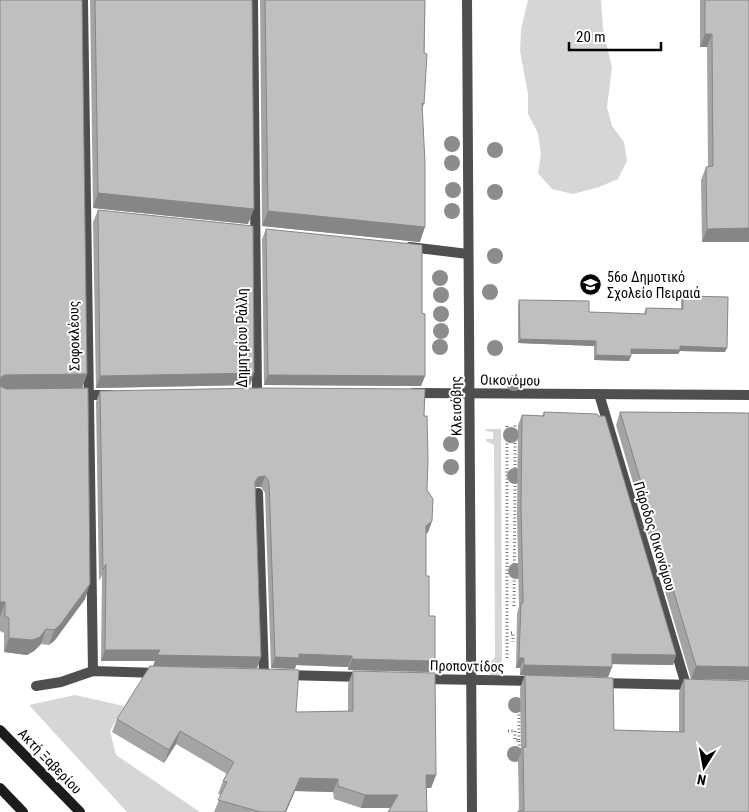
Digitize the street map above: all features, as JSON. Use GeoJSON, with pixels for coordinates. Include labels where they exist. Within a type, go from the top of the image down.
{"type":"FeatureCollection","features":[{"type":"Feature","properties":{"kind":"main road","name":"Ακτή Ξαβερίου"},"geometry":{"type":"LineString","coordinates":[[0,730],[80,812]]}},
{"type":"Feature","properties":{"kind":"main road"},"geometry":{"type":"LineString","coordinates":[[0,788],[23,812]]}},
{"type":"Feature","properties":{"kind":"street","name":"Σοφοκλέους"},"geometry":{"type":"LineString","coordinates":[[83,0],[91,214],[88,395],[93,671]]}},
{"type":"Feature","properties":{"kind":"street","name":"Δημητρίου Ράλλη"},"geometry":{"type":"LineString","coordinates":[[254,0],[256,392]]}},
{"type":"Feature","properties":{"kind":"street","name":"Κλεισόβης"},"geometry":{"type":"LineString","coordinates":[[467,0],[472,812]]}},
{"type":"Feature","properties":{"kind":"street"},"geometry":{"type":"LineString","coordinates":[[400,246],[468,254]]}},
{"type":"Feature","properties":{"kind":"street","name":"Οικονόμου"},"geometry":{"type":"LineString","coordinates":[[402,393],[749,395]]}},
{"type":"Feature","properties":{"kind":"street","name":"Πάροδος Οικονόμου"},"geometry":{"type":"LineString","coordinates":[[599,394],[686,685]]}},
{"type":"Feature","properties":{"kind":"street"},"geometry":{"type":"LineString","coordinates":[[68,396],[118,395]]}},
{"type":"Feature","properties":{"kind":"street"},"geometry":{"type":"LineString","coordinates":[[258,493],[259,675],[373,678]]}},
{"type":"Feature","properties":{"kind":"street"},"geometry":{"type":"LineString","coordinates":[[36,686],[61,682],[93,671],[169,673]]}},
{"type":"Feature","properties":{"kind":"street","name":"Προποντίδος"},"geometry":{"type":"LineString","coordinates":[[413,678],[550,682]]}},
{"type":"Feature","properties":{"kind":"street"},"geometry":{"type":"LineString","coordinates":[[589,683],[704,686]]}},
{"type":"Feature","properties":{"kind":"path"},"geometry":{"type":"LineString","coordinates":[[515,425],[515,472]]}},
{"type":"Feature","properties":{"kind":"path"},"geometry":{"type":"LineString","coordinates":[[507,426],[507,666]]}},
{"type":"Feature","properties":{"kind":"path"},"geometry":{"type":"LineString","coordinates":[[512,480],[518,480]]}},
{"type":"Feature","properties":{"kind":"path"},"geometry":{"type":"LineString","coordinates":[[514,606],[516,484]]}},
{"type":"Feature","properties":{"kind":"path"},"geometry":{"type":"LineString","coordinates":[[514,567],[519,568]]}},
{"type":"Feature","properties":{"kind":"path"},"geometry":{"type":"LineString","coordinates":[[511,633],[513,633],[513,642]]}},
{"type":"Feature","properties":{"kind":"path"},"geometry":{"type":"LineString","coordinates":[[521,756],[519,704],[527,704]]}},
{"type":"Feature","properties":{"kind":"path"},"geometry":{"type":"LineString","coordinates":[[508,731],[515,731],[515,740],[520,740]]}},
{"type":"Feature","properties":{"kind":"shaded area"},"geometry":{"type":"Polygon","coordinates":[[[528,0],[601,0],[603,29],[612,68],[607,107],[612,126],[624,142],[627,161],[618,179],[599,187],[573,194],[552,189],[538,173],[541,154],[538,133],[528,114],[528,94],[520,51],[521,29],[528,0]]]}},
{"type":"Feature","properties":{"kind":"shaded area"},"geometry":{"type":"Polygon","coordinates":[[[486,429],[501,429],[502,675],[490,675],[490,663],[495,657],[494,445],[486,441],[486,439],[493,439],[493,432],[485,431],[486,429]]]}},
{"type":"Feature","properties":{"kind":"shaded area"},"geometry":{"type":"Polygon","coordinates":[[[75,695],[124,706],[110,731],[116,755],[200,812],[127,812],[29,705],[75,695]]]}},
{"type":"Feature","properties":{"kind":"building"},"geometry":{"type":"Polygon","coordinates":[[[0,0],[82,0],[87,374],[5,375],[0,379],[0,0]]]}},
{"type":"Feature","properties":{"kind":"building"},"geometry":{"type":"Polygon","coordinates":[[[95,0],[252,0],[254,209],[98,193],[95,0]]]}},
{"type":"Feature","properties":{"kind":"building"},"geometry":{"type":"Polygon","coordinates":[[[265,0],[425,0],[424,53],[427,54],[424,104],[422,103],[425,163],[425,227],[268,211],[265,0]]]}},
{"type":"Feature","properties":{"kind":"building"},"geometry":{"type":"Polygon","coordinates":[[[705,0],[749,0],[749,228],[707,229],[706,167],[713,166],[712,34],[705,34],[705,0]]]}},
{"type":"Feature","properties":{"kind":"building"},"geometry":{"type":"Polygon","coordinates":[[[98,210],[253,226],[254,373],[100,376],[98,210]]]}},
{"type":"Feature","properties":{"kind":"building"},"geometry":{"type":"Polygon","coordinates":[[[266,229],[422,245],[422,313],[425,314],[425,376],[268,375],[266,229]]]}},
{"type":"Feature","properties":{"kind":"building"},"geometry":{"type":"Polygon","coordinates":[[[683,296],[728,297],[727,348],[680,346],[680,350],[631,349],[631,356],[596,355],[596,341],[520,339],[519,300],[589,301],[589,312],[646,314],[646,308],[683,309],[683,296]]]}},
{"type":"Feature","properties":{"kind":"building"},"geometry":{"type":"Polygon","coordinates":[[[0,386],[6,389],[88,388],[90,584],[60,625],[54,630],[46,629],[40,637],[32,640],[9,638],[9,618],[5,616],[5,602],[0,602],[0,386]]]}},
{"type":"Feature","properties":{"kind":"building"},"geometry":{"type":"Polygon","coordinates":[[[261,388],[425,389],[424,416],[427,416],[428,460],[427,490],[433,499],[432,521],[426,526],[426,576],[429,576],[429,616],[435,616],[435,661],[352,659],[352,656],[299,654],[299,658],[275,657],[269,482],[265,476],[258,477],[255,482],[261,657],[157,655],[160,650],[105,650],[106,564],[103,570],[100,391],[261,388]]]}},
{"type":"Feature","properties":{"kind":"building"},"geometry":{"type":"Polygon","coordinates":[[[544,412],[605,416],[676,655],[612,654],[612,667],[524,665],[524,658],[519,658],[521,603],[523,603],[522,415],[544,416],[544,412]]]}},
{"type":"Feature","properties":{"kind":"building"},"geometry":{"type":"Polygon","coordinates":[[[620,412],[749,413],[749,667],[696,666],[620,412]]]}},
{"type":"Feature","properties":{"kind":"building"},"geometry":{"type":"Polygon","coordinates":[[[150,666],[299,670],[296,712],[353,711],[353,671],[435,673],[436,775],[426,775],[427,812],[388,812],[398,795],[365,795],[338,786],[338,779],[300,778],[285,812],[261,812],[218,800],[227,782],[223,781],[234,762],[180,731],[169,750],[117,719],[150,666]]]}},
{"type":"Feature","properties":{"kind":"building"},"geometry":{"type":"Polygon","coordinates":[[[525,675],[613,678],[614,730],[684,732],[684,679],[749,681],[749,812],[518,812],[524,811],[523,747],[526,747],[525,675]]]}},
{"type":"Feature","properties":{"kind":"place","name":"56ο Δημοτικό Σχολείο Πειραιά"},"geometry":{"type":"Point","coordinates":[591,285]}}]}
